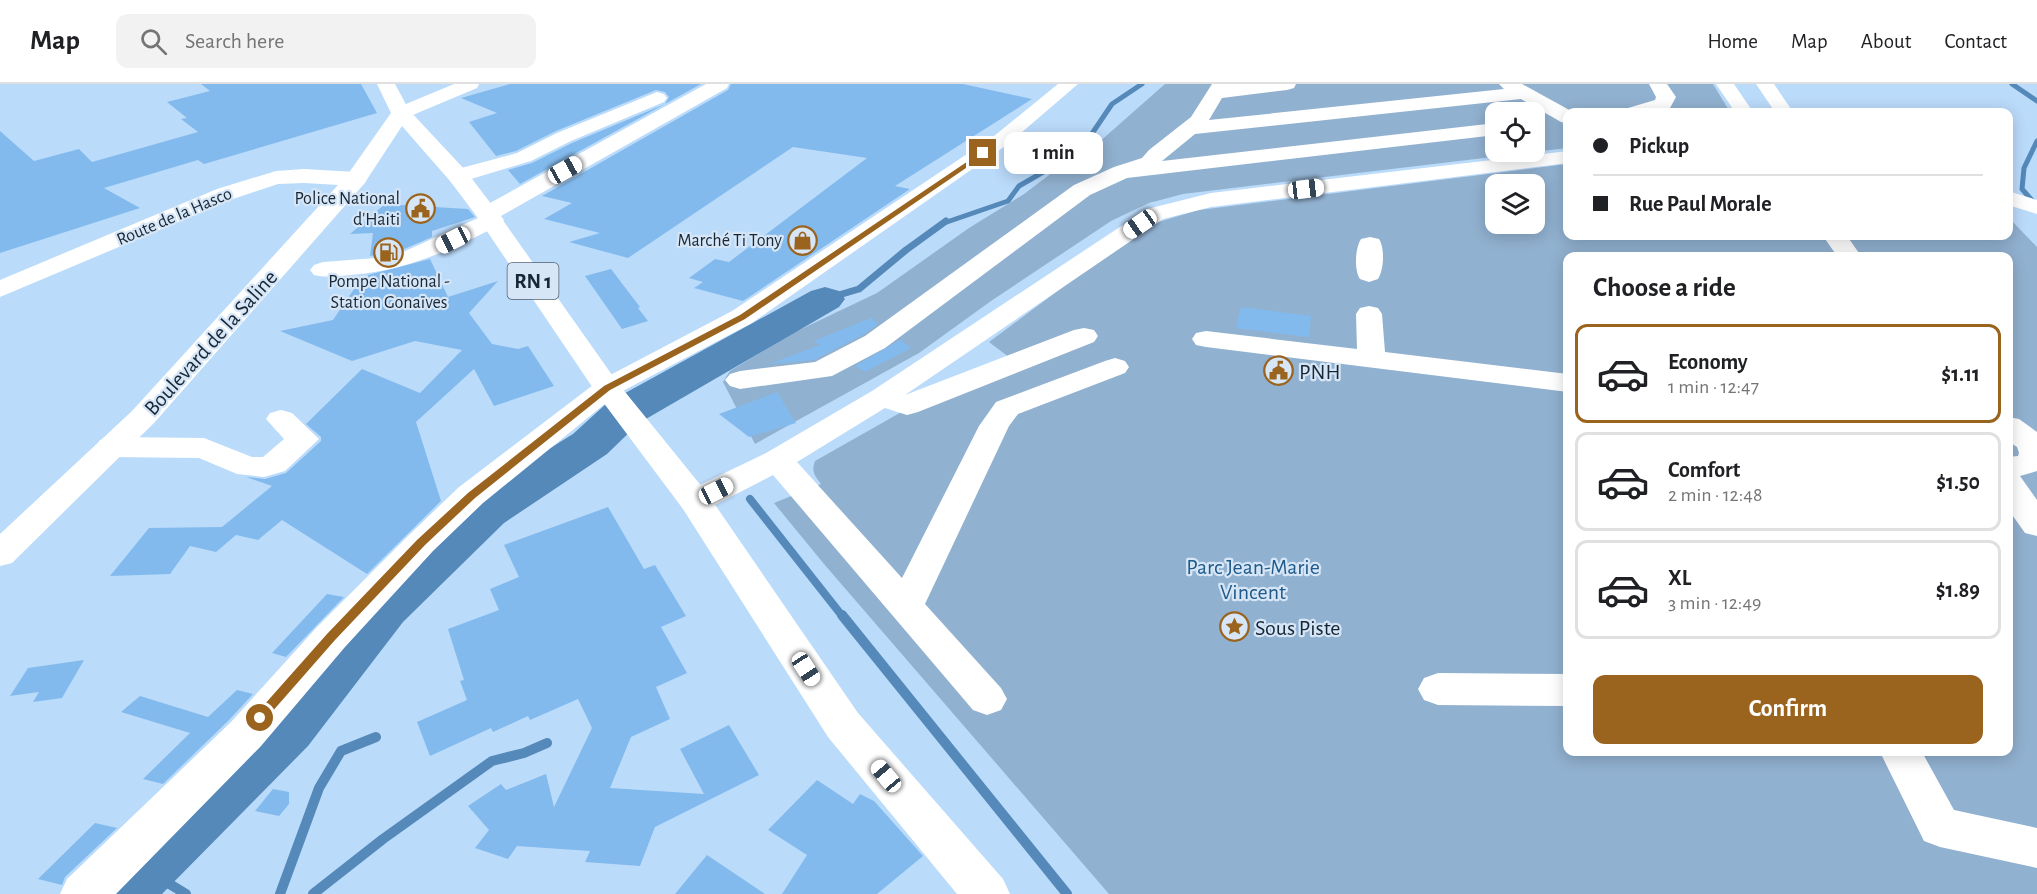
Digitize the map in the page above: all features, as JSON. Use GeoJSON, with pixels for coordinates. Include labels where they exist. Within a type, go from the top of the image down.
{"type":"FeatureCollection","features":[{"type":"Feature","properties":{"kind":"street","name":"RN 1"},"geometry":{"type":"LineString","coordinates":[[386,84],[401,113],[458,176],[620,405],[695,501],[843,725],[986,894]]}},
{"type":"Feature","properties":{"kind":"street"},"geometry":{"type":"LineString","coordinates":[[401,113],[470,84]]}},
{"type":"Feature","properties":{"kind":"street"},"geometry":{"type":"LineString","coordinates":[[458,176],[524,157],[564,137],[665,95],[679,84]]}},
{"type":"Feature","properties":{"kind":"street"},"geometry":{"type":"LineString","coordinates":[[323,270],[385,264],[433,249],[720,84]]}},
{"type":"Feature","properties":{"kind":"street"},"geometry":{"type":"LineString","coordinates":[[84,894],[246,734],[331,637],[421,543],[471,495],[620,405],[742,317],[1001,140],[1069,84]]}},
{"type":"Feature","properties":{"kind":"street"},"geometry":{"type":"LineString","coordinates":[[740,380],[822,370],[875,342],[956,280],[1082,190],[1102,179],[1150,163],[1156,154],[1198,121],[1219,88],[1287,84]]}},
{"type":"Feature","properties":{"kind":"street"},"geometry":{"type":"LineString","coordinates":[[1649,108],[1663,104],[1666,97],[1658,84]]}},
{"type":"Feature","properties":{"kind":"street"},"geometry":{"type":"LineString","coordinates":[[1725,84],[1741,108]]}},
{"type":"Feature","properties":{"kind":"street"},"geometry":{"type":"LineString","coordinates":[[1765,84],[1781,108]]}},
{"type":"Feature","properties":{"kind":"street"},"geometry":{"type":"LineString","coordinates":[[1190,128],[1516,88],[1563,115]]}},
{"type":"Feature","properties":{"kind":"street","name":"Boulevard de la Saline"},"geometry":{"type":"LineString","coordinates":[[0,554],[143,417],[356,180],[401,113]]}},
{"type":"Feature","properties":{"kind":"street"},"geometry":{"type":"LineString","coordinates":[[1545,127],[1563,125]]}},
{"type":"Feature","properties":{"kind":"street"},"geometry":{"type":"LineString","coordinates":[[1136,169],[1192,165],[1485,130]]}},
{"type":"Feature","properties":{"kind":"street"},"geometry":{"type":"LineString","coordinates":[[695,501],[777,460],[884,397],[1155,214],[1211,200],[1563,158]]}},
{"type":"Feature","properties":{"kind":"street","name":"Route de la Hasco"},"geometry":{"type":"LineString","coordinates":[[0,289],[260,182],[304,176],[356,180]]}},
{"type":"Feature","properties":{"kind":"street"},"geometry":{"type":"LineString","coordinates":[[2013,199],[2037,207]]}},
{"type":"Feature","properties":{"kind":"street"},"geometry":{"type":"LineString","coordinates":[[1369,274],[1370,244]]}},
{"type":"Feature","properties":{"kind":"street"},"geometry":{"type":"LineString","coordinates":[[1369,314],[1371,359]]}},
{"type":"Feature","properties":{"kind":"street"},"geometry":{"type":"LineString","coordinates":[[884,397],[907,406],[1084,336]]}},
{"type":"Feature","properties":{"kind":"street"},"geometry":{"type":"LineString","coordinates":[[1206,339],[1563,382]]}},
{"type":"Feature","properties":{"kind":"street"},"geometry":{"type":"LineString","coordinates":[[906,606],[994,426],[1007,408],[1115,367]]}},
{"type":"Feature","properties":{"kind":"street"},"geometry":{"type":"LineString","coordinates":[[111,447],[204,448],[248,467],[264,467],[274,464],[303,439],[281,419]]}},
{"type":"Feature","properties":{"kind":"street"},"geometry":{"type":"LineString","coordinates":[[2013,429],[2031,442],[2036,453],[2031,462],[2013,467]]}},
{"type":"Feature","properties":{"kind":"street"},"geometry":{"type":"LineString","coordinates":[[777,460],[987,699]]}},
{"type":"Feature","properties":{"kind":"street"},"geometry":{"type":"LineString","coordinates":[[2013,490],[2037,525]]}},
{"type":"Feature","properties":{"kind":"street"},"geometry":{"type":"LineString","coordinates":[[1438,689],[1563,690]]}},
{"type":"Feature","properties":{"kind":"street"},"geometry":{"type":"LineString","coordinates":[[1903,756],[1940,827],[2037,848]]}},
{"type":"Feature","properties":{"kind":"green space"},"geometry":{"type":"Polygon","coordinates":[[[1165,84],[1713,84],[1728,108],[1563,108],[1563,148],[1545,151],[1545,102],[1485,102],[1485,158],[1183,194],[1149,203],[1111,221],[991,301],[919,353],[755,444],[723,382],[730,371],[795,332],[877,293],[969,228],[1024,194],[1061,166],[1089,151],[1165,84]]]}},
{"type":"Feature","properties":{"kind":"green space","name":"Parc Jean-Marie Vincent"},"geometry":{"type":"Polygon","coordinates":[[[1563,164],[1563,240],[2013,240],[2013,222],[2037,247],[2037,894],[1109,894],[774,503],[821,484],[815,476],[815,461],[905,410],[1018,364],[989,342],[1137,232],[1155,223],[1199,210],[1485,174],[1485,234],[1545,234],[1545,174],[1487,174],[1563,164]]]}},
{"type":"Feature","properties":{"kind":"building"},"geometry":{"type":"Polygon","coordinates":[[[201,84],[361,84],[377,113],[204,164],[198,160],[104,188],[140,208],[0,253],[0,131],[34,161],[79,149],[92,162],[198,132],[181,119],[187,118],[167,102],[210,91],[201,84]]]}},
{"type":"Feature","properties":{"kind":"building"},"geometry":{"type":"Polygon","coordinates":[[[510,84],[701,84],[665,104],[669,97],[665,92],[656,90],[556,131],[516,151],[496,156],[469,122],[497,113],[461,98],[510,84]]]}},
{"type":"Feature","properties":{"kind":"building"},"geometry":{"type":"Polygon","coordinates":[[[731,84],[963,84],[1032,99],[895,186],[910,189],[743,301],[694,288],[703,282],[689,278],[715,259],[729,262],[867,158],[793,147],[628,258],[569,242],[600,233],[544,219],[572,203],[542,196],[728,90],[731,84]]]}},
{"type":"Feature","properties":{"kind":"building"},"geometry":{"type":"Polygon","coordinates":[[[665,104],[520,184],[508,170],[532,163],[572,143],[665,104]]]}},
{"type":"Feature","properties":{"kind":"building"},"geometry":{"type":"Polygon","coordinates":[[[385,204],[468,209],[475,217],[432,231],[432,237],[402,250],[370,256],[373,233],[350,234],[385,204]]]}},
{"type":"Feature","properties":{"kind":"building"},"geometry":{"type":"Polygon","coordinates":[[[430,259],[448,297],[498,281],[469,313],[492,344],[518,349],[528,346],[554,386],[494,406],[474,369],[416,422],[441,501],[367,574],[282,520],[258,540],[236,535],[216,552],[190,546],[170,574],[110,576],[149,528],[222,527],[272,486],[246,477],[265,479],[286,473],[321,441],[321,437],[306,424],[362,369],[420,393],[462,350],[415,341],[352,361],[280,331],[333,320],[356,286],[367,285],[368,275],[430,259]]]}},
{"type":"Feature","properties":{"kind":"building"},"geometry":{"type":"Polygon","coordinates":[[[611,269],[648,321],[622,329],[585,276],[611,269]]]}},
{"type":"Feature","properties":{"kind":"building"},"geometry":{"type":"Polygon","coordinates":[[[1241,307],[1311,316],[1309,337],[1236,328],[1241,307]]]}},
{"type":"Feature","properties":{"kind":"building"},"geometry":{"type":"Polygon","coordinates":[[[871,318],[878,324],[864,334],[814,360],[769,364],[820,345],[814,341],[871,318]]]}},
{"type":"Feature","properties":{"kind":"building"},"geometry":{"type":"Polygon","coordinates":[[[900,340],[911,348],[865,372],[855,366],[900,340]]]}},
{"type":"Feature","properties":{"kind":"building"},"geometry":{"type":"Polygon","coordinates":[[[777,392],[796,423],[749,437],[719,414],[777,392]]]}},
{"type":"Feature","properties":{"kind":"building"},"geometry":{"type":"Polygon","coordinates":[[[608,507],[644,569],[655,565],[686,616],[661,627],[687,673],[656,687],[670,719],[631,737],[610,788],[704,794],[680,749],[729,725],[759,775],[655,827],[640,866],[585,862],[590,851],[517,846],[508,859],[475,848],[489,830],[468,806],[501,784],[506,790],[546,774],[554,807],[592,728],[578,699],[530,720],[528,716],[493,732],[491,728],[430,756],[417,722],[467,700],[460,681],[464,680],[448,629],[499,610],[490,589],[519,577],[504,545],[608,507]]]}},
{"type":"Feature","properties":{"kind":"building"},"geometry":{"type":"Polygon","coordinates":[[[327,594],[344,597],[286,657],[272,653],[327,594]]]}},
{"type":"Feature","properties":{"kind":"building"},"geometry":{"type":"Polygon","coordinates":[[[84,660],[62,698],[33,702],[39,692],[10,696],[28,668],[84,660]]]}},
{"type":"Feature","properties":{"kind":"building"},"geometry":{"type":"Polygon","coordinates":[[[237,690],[253,694],[163,784],[143,779],[190,733],[121,712],[140,696],[208,717],[237,690]]]}},
{"type":"Feature","properties":{"kind":"building"},"geometry":{"type":"Polygon","coordinates":[[[817,780],[853,804],[860,794],[874,801],[923,856],[877,894],[782,894],[807,855],[768,830],[817,780]]]}},
{"type":"Feature","properties":{"kind":"building"},"geometry":{"type":"Polygon","coordinates":[[[273,789],[289,792],[289,804],[279,816],[255,811],[273,789]]]}},
{"type":"Feature","properties":{"kind":"building"},"geometry":{"type":"Polygon","coordinates":[[[95,823],[117,828],[65,877],[62,885],[38,879],[95,823]]]}},
{"type":"Feature","properties":{"kind":"building"},"geometry":{"type":"Polygon","coordinates":[[[707,855],[765,894],[675,894],[707,855]]]}},
{"type":"Feature","properties":{"kind":"waterway"},"geometry":{"type":"LineString","coordinates":[[944,223],[1008,201],[1019,186],[1052,167],[1089,138],[1112,104],[1142,84]]}},
{"type":"Feature","properties":{"kind":"waterway"},"geometry":{"type":"LineString","coordinates":[[2012,84],[2037,101]]}},
{"type":"Feature","properties":{"kind":"waterway"},"geometry":{"type":"LineString","coordinates":[[2037,141],[2024,168],[2022,189],[2037,206]]}},
{"type":"Feature","properties":{"kind":"waterway"},"geometry":{"type":"LineString","coordinates":[[825,299],[859,289],[946,221]]}},
{"type":"Feature","properties":{"kind":"waterway"},"geometry":{"type":"LineString","coordinates":[[114,894],[286,728],[383,608],[486,511],[590,444],[623,413],[825,299]]}},
{"type":"Feature","properties":{"kind":"waterway"},"geometry":{"type":"LineString","coordinates":[[750,499],[843,617]]}},
{"type":"Feature","properties":{"kind":"waterway"},"geometry":{"type":"LineString","coordinates":[[842,615],[1067,894]]}},
{"type":"Feature","properties":{"kind":"waterway"},"geometry":{"type":"LineString","coordinates":[[280,894],[319,788],[341,751],[376,737]]}},
{"type":"Feature","properties":{"kind":"waterway"},"geometry":{"type":"LineString","coordinates":[[313,894],[383,839],[492,761],[524,753],[547,743]]}},
{"type":"Feature","properties":{"kind":"waterway"},"geometry":{"type":"LineString","coordinates":[[128,880],[158,877],[186,894]]}},
{"type":"Feature","properties":{"kind":"place","name":"Police National d'Haiti"},"geometry":{"type":"Point","coordinates":[421,208]}},
{"type":"Feature","properties":{"kind":"place","name":"Marché Ti Tony"},"geometry":{"type":"Point","coordinates":[803,240]}},
{"type":"Feature","properties":{"kind":"place","name":"Pompe National - Station Gonaïves"},"geometry":{"type":"Point","coordinates":[389,252]}},
{"type":"Feature","properties":{"kind":"place","name":"PNH"},"geometry":{"type":"Point","coordinates":[1278,371]}},
{"type":"Feature","properties":{"kind":"place","name":"Sous Piste"},"geometry":{"type":"Point","coordinates":[1234,627]}},
{"type":"Feature","properties":{"kind":"route"},"geometry":{"type":"LineString","coordinates":[[260,718],[331,637],[421,543],[471,495],[546,439],[607,388],[742,317],[983,153]]}}]}
